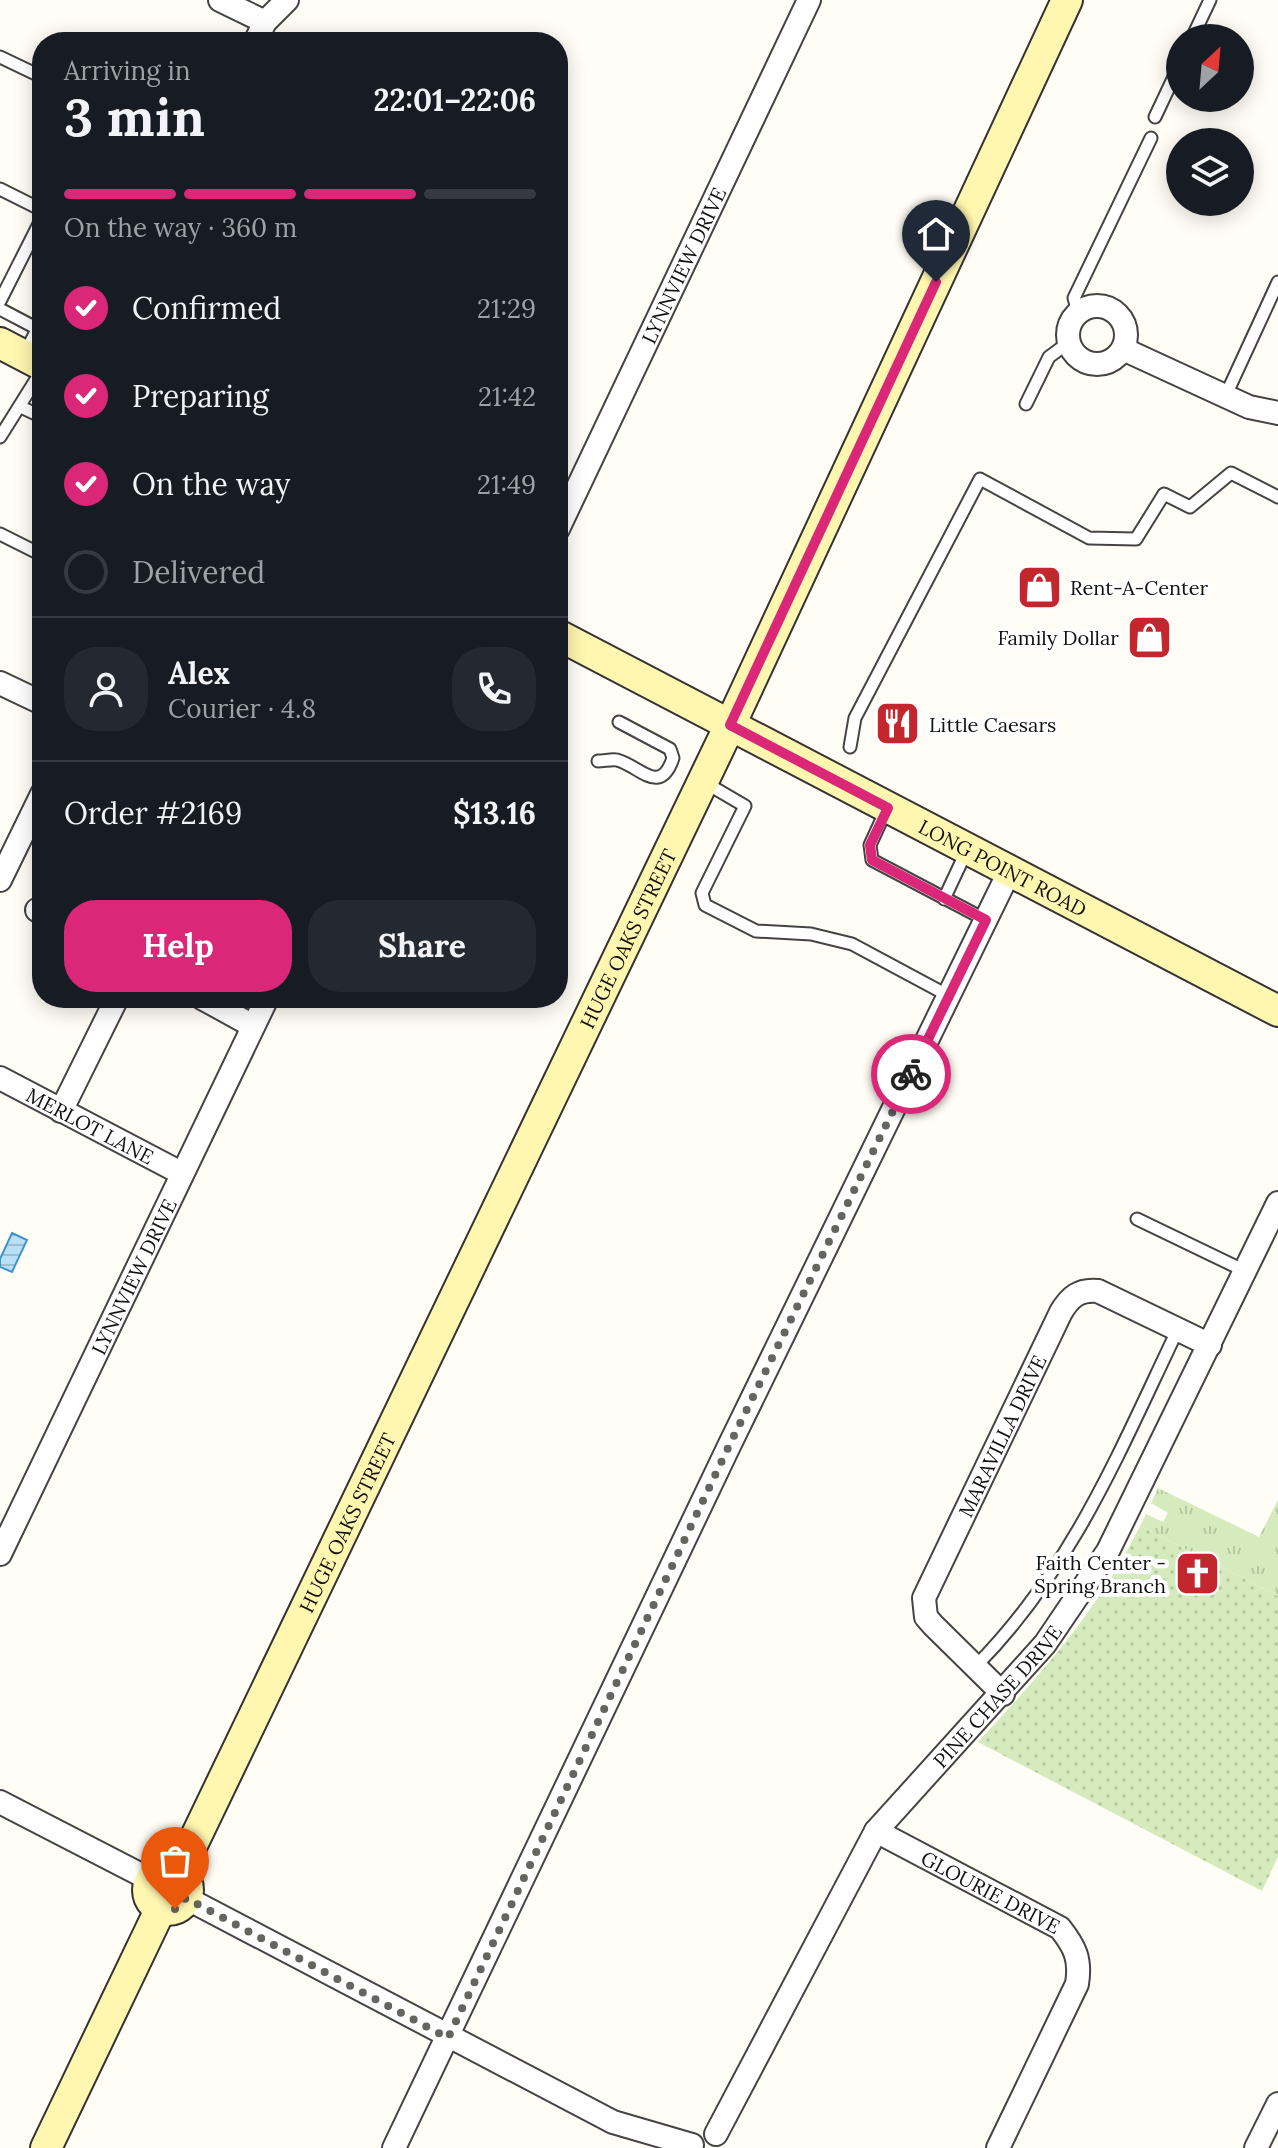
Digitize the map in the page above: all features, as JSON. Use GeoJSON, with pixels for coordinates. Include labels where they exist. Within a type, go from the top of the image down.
{"type":"FeatureCollection","features":[{"type":"Feature","properties":{"kind":"street"},"geometry":{"type":"LineString","coordinates":[[220,0],[260,32],[287,0]]}},
{"type":"Feature","properties":{"kind":"street","name":"LYNNVIEW DRIVE"},"geometry":{"type":"LineString","coordinates":[[568,508],[809,0]]}},
{"type":"Feature","properties":{"kind":"street","name":"HUGE OAKS STREET"},"geometry":{"type":"LineString","coordinates":[[46,2148],[703,782],[1067,0]]}},
{"type":"Feature","properties":{"kind":"street"},"geometry":{"type":"LineString","coordinates":[[1100,306],[1111,309],[1125,327],[1123,349],[1115,358],[1093,364],[1074,354],[1067,332],[1078,312],[1100,306]]}},
{"type":"Feature","properties":{"kind":"street"},"geometry":{"type":"LineString","coordinates":[[1123,349],[1225,397],[1278,413]]}},
{"type":"Feature","properties":{"kind":"street","name":"LONG POINT ROAD"},"geometry":{"type":"LineString","coordinates":[[568,640],[1278,1011]]}},
{"type":"Feature","properties":{"kind":"street"},"geometry":{"type":"LineString","coordinates":[[0,683],[32,698]]}},
{"type":"Feature","properties":{"kind":"street"},"geometry":{"type":"LineString","coordinates":[[0,880],[32,816]]}},
{"type":"Feature","properties":{"kind":"street"},"geometry":{"type":"LineString","coordinates":[[394,2148],[722,1459],[1009,872]]}},
{"type":"Feature","properties":{"kind":"street"},"geometry":{"type":"LineString","coordinates":[[61,1111],[112,1008]]}},
{"type":"Feature","properties":{"kind":"street"},"geometry":{"type":"LineString","coordinates":[[220,1008],[253,1026]]}},
{"type":"Feature","properties":{"kind":"street","name":"LYNNVIEW DRIVE"},"geometry":{"type":"LineString","coordinates":[[0,1554],[262,1008]]}},
{"type":"Feature","properties":{"kind":"street","name":"MERLOT LANE"},"geometry":{"type":"LineString","coordinates":[[0,1078],[181,1173]]}},
{"type":"Feature","properties":{"kind":"street","name":"PINE CHASE DRIVE"},"geometry":{"type":"LineString","coordinates":[[722,2141],[876,1831],[1045,1644],[1108,1551],[1278,1203]]}},
{"type":"Feature","properties":{"kind":"street","name":"MARAVILLA DRIVE"},"geometry":{"type":"LineString","coordinates":[[1003,1694],[926,1617],[924,1598],[1066,1304],[1081,1292],[1098,1291],[1210,1345]]}},
{"type":"Feature","properties":{"kind":"street"},"geometry":{"type":"LineString","coordinates":[[0,1802],[613,2122],[692,2147],[703,2133],[722,2141]]}},
{"type":"Feature","properties":{"kind":"street","name":"GLOURIE DRIVE"},"geometry":{"type":"LineString","coordinates":[[876,1831],[1060,1928],[1074,1946],[1080,1964],[1077,1984],[998,2148]]}},
{"type":"Feature","properties":{"kind":"street"},"geometry":{"type":"LineString","coordinates":[[1256,2148],[1278,2104]]}},
{"type":"Feature","properties":{"kind":"lane"},"geometry":{"type":"LineString","coordinates":[[1199,24],[1210,0]]}},
{"type":"Feature","properties":{"kind":"lane"},"geometry":{"type":"LineString","coordinates":[[0,57],[32,72]]}},
{"type":"Feature","properties":{"kind":"lane"},"geometry":{"type":"LineString","coordinates":[[1155,117],[1166,94]]}},
{"type":"Feature","properties":{"kind":"lane"},"geometry":{"type":"LineString","coordinates":[[1078,312],[1074,298],[1151,138]]}},
{"type":"Feature","properties":{"kind":"lane"},"geometry":{"type":"LineString","coordinates":[[0,190],[32,205]]}},
{"type":"Feature","properties":{"kind":"lane"},"geometry":{"type":"LineString","coordinates":[[0,301],[32,238]]}},
{"type":"Feature","properties":{"kind":"lane"},"geometry":{"type":"LineString","coordinates":[[1225,397],[1278,282]]}},
{"type":"Feature","properties":{"kind":"lane"},"geometry":{"type":"LineString","coordinates":[[0,309],[32,321]]}},
{"type":"Feature","properties":{"kind":"lane"},"geometry":{"type":"LineString","coordinates":[[1026,404],[1049,357],[1068,343]]}},
{"type":"Feature","properties":{"kind":"lane"},"geometry":{"type":"LineString","coordinates":[[0,437],[21,407],[27,359]]}},
{"type":"Feature","properties":{"kind":"lane"},"geometry":{"type":"LineString","coordinates":[[21,407],[32,412]]}},
{"type":"Feature","properties":{"kind":"lane"},"geometry":{"type":"LineString","coordinates":[[850,747],[855,718],[980,479],[1089,538],[1136,539],[1164,494],[1190,507],[1231,473],[1278,497]]}},
{"type":"Feature","properties":{"kind":"lane"},"geometry":{"type":"LineString","coordinates":[[0,534],[32,550]]}},
{"type":"Feature","properties":{"kind":"lane"},"geometry":{"type":"LineString","coordinates":[[598,761],[616,759],[652,777],[662,776],[669,770],[673,758],[670,749],[619,722]]}},
{"type":"Feature","properties":{"kind":"lane"},"geometry":{"type":"LineString","coordinates":[[703,782],[745,806],[702,893],[705,905],[756,931],[811,934],[852,944],[949,997]]}},
{"type":"Feature","properties":{"kind":"lane"},"geometry":{"type":"LineString","coordinates":[[888,808],[870,845],[872,860],[986,920]]}},
{"type":"Feature","properties":{"kind":"lane"},"geometry":{"type":"LineString","coordinates":[[944,899],[967,850]]}},
{"type":"Feature","properties":{"kind":"lane"},"geometry":{"type":"LineString","coordinates":[[1137,1219],[1245,1271]]}},
{"type":"Feature","properties":{"kind":"lane"},"geometry":{"type":"LineString","coordinates":[[975,1667],[1009,1633],[1060,1564],[1178,1329]]}},
{"type":"Feature","properties":{"kind":"green space"},"geometry":{"type":"Polygon","coordinates":[[[1158,1488],[1259,1537],[1278,1500],[1278,1596],[1140,1526],[1146,1514],[1163,1522],[1168,1513],[1151,1503],[1158,1488]]]}},
{"type":"Feature","properties":{"kind":"green space","name":"Faith Center - Spring Branch"},"geometry":{"type":"Polygon","coordinates":[[[1140,1526],[1278,1596],[1278,1857],[1262,1891],[978,1742],[1025,1691],[1087,1614],[1140,1526]]]}},
{"type":"Feature","properties":{"kind":"water"},"geometry":{"type":"Polygon","coordinates":[[[12,1233],[27,1240],[12,1272],[0,1267],[0,1259],[12,1233]]]}},
{"type":"Feature","properties":{"kind":"way so far"},"geometry":{"type":"LineString","coordinates":[[175,1909],[186,1898],[448,2038],[729,1446],[911,1074]]}},
{"type":"Feature","properties":{"kind":"place","name":"Rent-A-Center"},"geometry":{"type":"Point","coordinates":[1039,587]}},
{"type":"Feature","properties":{"kind":"place","name":"Family Dollar"},"geometry":{"type":"Point","coordinates":[1150,637]}},
{"type":"Feature","properties":{"kind":"place","name":"Little Caesars"},"geometry":{"type":"Point","coordinates":[898,724]}},
{"type":"Feature","properties":{"kind":"place","name":"Faith Center - Spring Branch"},"geometry":{"type":"Point","coordinates":[1197,1573]}},
{"type":"Feature","properties":{"kind":"route"},"geometry":{"type":"LineString","coordinates":[[911,1074],[986,920],[872,860],[870,845],[888,808],[730,725],[936,282]]}}]}
